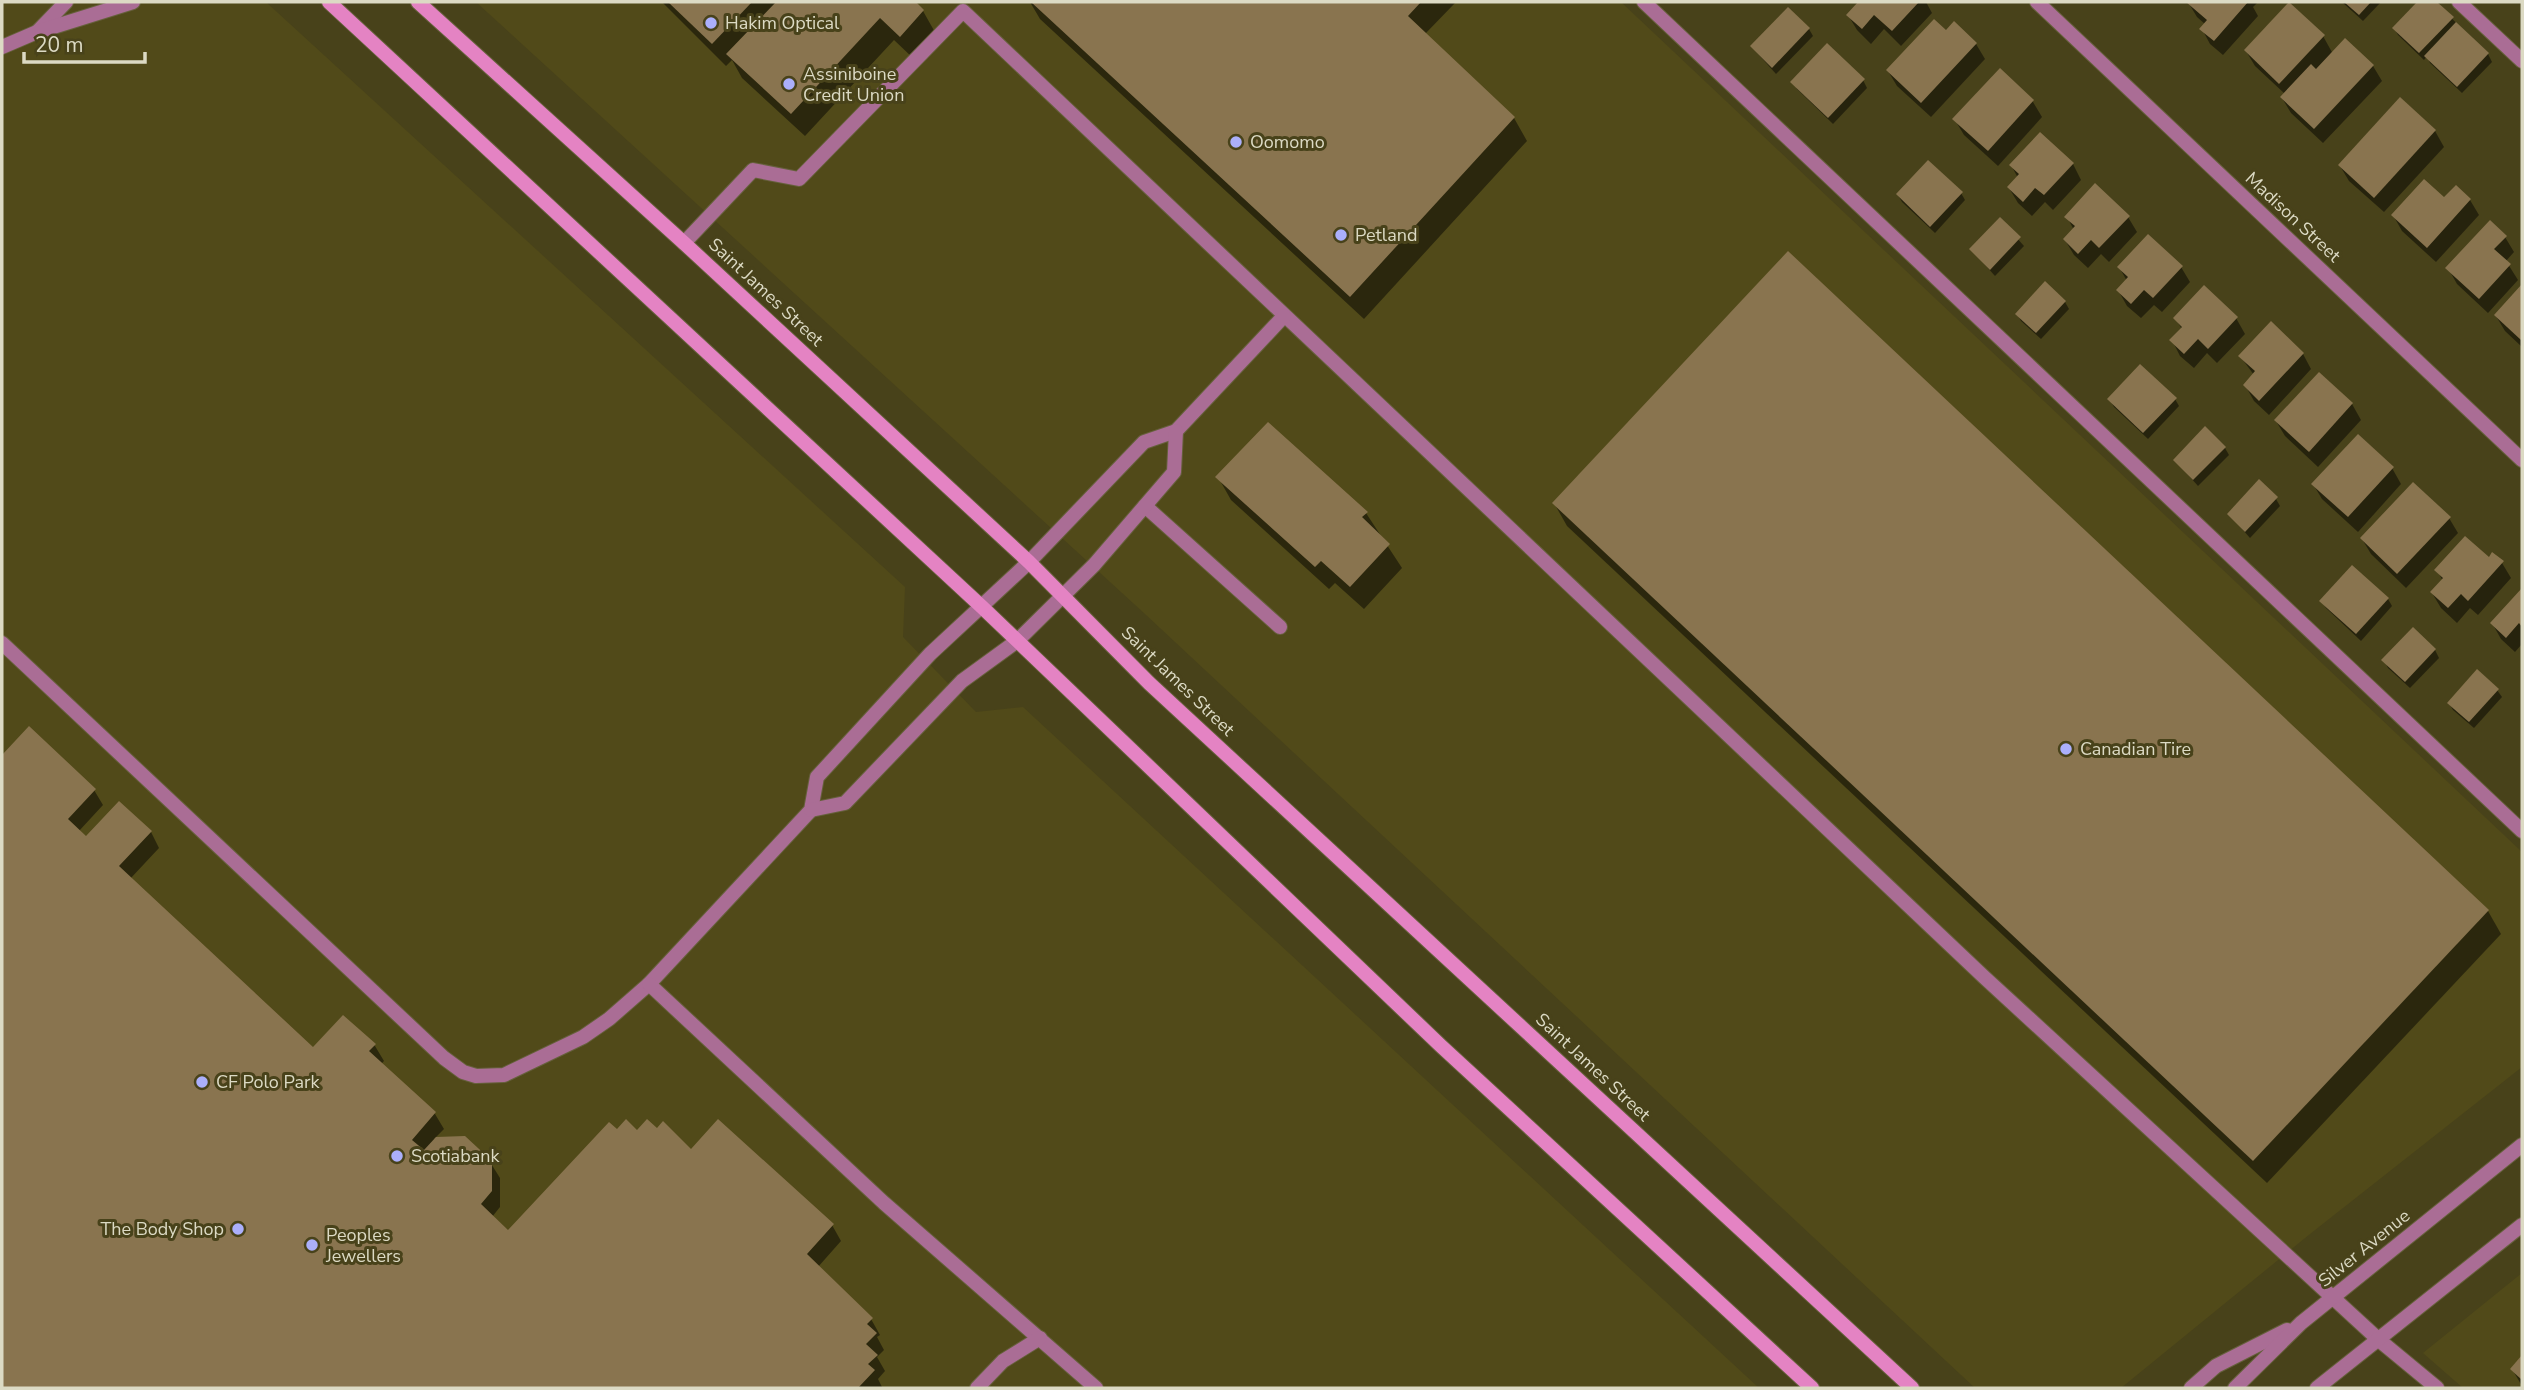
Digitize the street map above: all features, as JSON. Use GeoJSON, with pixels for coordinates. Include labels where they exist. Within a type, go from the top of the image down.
{"type":"FeatureCollection","features":[{"type":"Feature","properties":{"kind":"main road"},"geometry":{"type":"LineString","coordinates":[[329,2],[982,607],[1441,1046],[1812,1388]]}},
{"type":"Feature","properties":{"kind":"main road","name":"Saint James Street"},"geometry":{"type":"LineString","coordinates":[[418,2],[1029,562],[1149,682],[1912,1388]]}},
{"type":"Feature","properties":{"kind":"main road"},"geometry":{"type":"LineString","coordinates":[[430,2],[453,34]]}},
{"type":"Feature","properties":{"kind":"street"},"geometry":{"type":"LineString","coordinates":[[37,32],[66,2]]}},
{"type":"Feature","properties":{"kind":"street"},"geometry":{"type":"LineString","coordinates":[[2,47],[37,32],[134,2]]}},
{"type":"Feature","properties":{"kind":"street"},"geometry":{"type":"LineString","coordinates":[[1644,2],[2522,831]]}},
{"type":"Feature","properties":{"kind":"street","name":"Madison Street"},"geometry":{"type":"LineString","coordinates":[[2037,2],[2522,460]]}},
{"type":"Feature","properties":{"kind":"street"},"geometry":{"type":"LineString","coordinates":[[2459,2],[2522,61]]}},
{"type":"Feature","properties":{"kind":"street"},"geometry":{"type":"LineString","coordinates":[[684,243],[753,170],[799,179],[963,11],[1984,977],[2379,1340],[2437,1388]]}},
{"type":"Feature","properties":{"kind":"street"},"geometry":{"type":"LineString","coordinates":[[2,643],[444,1058],[463,1072],[475,1076],[504,1075],[554,1053],[608,1019],[649,984],[811,810],[817,777],[930,654],[1029,562],[1144,442],[1176,431],[1284,316]]}},
{"type":"Feature","properties":{"kind":"street"},"geometry":{"type":"LineString","coordinates":[[811,810],[845,803],[962,681],[1017,640],[1094,565],[1174,472],[1176,431]]}},
{"type":"Feature","properties":{"kind":"street"},"geometry":{"type":"LineString","coordinates":[[1144,506],[1280,627]]}},
{"type":"Feature","properties":{"kind":"street"},"geometry":{"type":"LineString","coordinates":[[649,984],[884,1203],[1096,1388]]}},
{"type":"Feature","properties":{"kind":"street","name":"Silver Avenue"},"geometry":{"type":"LineString","coordinates":[[2235,1388],[2301,1323],[2522,1145]]}},
{"type":"Feature","properties":{"kind":"street"},"geometry":{"type":"LineString","coordinates":[[2317,1388],[2522,1225]]}},
{"type":"Feature","properties":{"kind":"street"},"geometry":{"type":"LineString","coordinates":[[2191,1388],[2216,1366],[2301,1323]]}},
{"type":"Feature","properties":{"kind":"street"},"geometry":{"type":"LineString","coordinates":[[978,1388],[1003,1361],[1040,1338]]}},
{"type":"Feature","properties":{"kind":"shaded area"},"geometry":{"type":"Polygon","coordinates":[[[2,2],[266,2],[905,587],[903,637],[976,712],[1023,707],[1759,1388],[2,1388],[2,2]]]}},
{"type":"Feature","properties":{"kind":"shaded area"},"geometry":{"type":"Polygon","coordinates":[[[476,2],[1621,2],[2522,852],[2522,1067],[2310,1234],[2121,1388],[1975,1388],[1145,614],[476,2]]]}},
{"type":"Feature","properties":{"kind":"shaded area"},"geometry":{"type":"Polygon","coordinates":[[[2522,1273],[2522,1388],[2463,1388],[2423,1353],[2522,1273]]]}},
{"type":"Feature","properties":{"kind":"building","name":"Hakim Optical"},"geometry":{"type":"Polygon","coordinates":[[[668,2],[752,2],[712,44],[668,2]]]}},
{"type":"Feature","properties":{"kind":"building","name":"Assiniboine Credit Union"},"geometry":{"type":"Polygon","coordinates":[[[776,2],[916,2],[924,10],[900,37],[880,18],[791,114],[726,54],[776,2]]]}},
{"type":"Feature","properties":{"kind":"building"},"geometry":{"type":"Polygon","coordinates":[[[1031,2],[1421,2],[1408,16],[1515,117],[1350,297],[1031,2]]]}},
{"type":"Feature","properties":{"kind":"building"},"geometry":{"type":"Polygon","coordinates":[[[1858,2],[1919,2],[1892,31],[1874,15],[1862,29],[1846,15],[1858,2]]]}},
{"type":"Feature","properties":{"kind":"building"},"geometry":{"type":"Polygon","coordinates":[[[2186,2],[2248,2],[2214,41],[2199,29],[2207,20],[2186,2]]]}},
{"type":"Feature","properties":{"kind":"building"},"geometry":{"type":"Polygon","coordinates":[[[2289,2],[2325,35],[2279,84],[2244,50],[2289,2]]]}},
{"type":"Feature","properties":{"kind":"building"},"geometry":{"type":"Polygon","coordinates":[[[2344,2],[2371,2],[2359,15],[2344,2]]]}},
{"type":"Feature","properties":{"kind":"building"},"geometry":{"type":"Polygon","coordinates":[[[2417,2],[2437,2],[2454,17],[2419,53],[2392,28],[2417,2]]]}},
{"type":"Feature","properties":{"kind":"building"},"geometry":{"type":"Polygon","coordinates":[[[1788,7],[1810,28],[1772,68],[1750,46],[1788,7]]]}},
{"type":"Feature","properties":{"kind":"building"},"geometry":{"type":"Polygon","coordinates":[[[1934,19],[1946,30],[1954,21],[1977,43],[1921,103],[1886,70],[1934,19]]]}},
{"type":"Feature","properties":{"kind":"building"},"geometry":{"type":"Polygon","coordinates":[[[2456,22],[2489,53],[2457,87],[2424,56],[2456,22]]]}},
{"type":"Feature","properties":{"kind":"building"},"geometry":{"type":"Polygon","coordinates":[[[2345,38],[2374,65],[2314,129],[2280,97],[2311,64],[2316,69],[2345,38]]]}},
{"type":"Feature","properties":{"kind":"building"},"geometry":{"type":"Polygon","coordinates":[[[1827,43],[1865,79],[1828,118],[1790,82],[1827,43]]]}},
{"type":"Feature","properties":{"kind":"building"},"geometry":{"type":"Polygon","coordinates":[[[2000,68],[2034,100],[1988,151],[1952,119],[2000,68]]]}},
{"type":"Feature","properties":{"kind":"building"},"geometry":{"type":"Polygon","coordinates":[[[2400,97],[2436,130],[2374,198],[2338,165],[2400,97]]]}},
{"type":"Feature","properties":{"kind":"building"},"geometry":{"type":"Polygon","coordinates":[[[2040,132],[2074,163],[2044,195],[2035,188],[2023,202],[2007,187],[2019,174],[2009,165],[2040,132]]]}},
{"type":"Feature","properties":{"kind":"building"},"geometry":{"type":"Polygon","coordinates":[[[1928,160],[1963,192],[1930,227],[1896,194],[1928,160]]]}},
{"type":"Feature","properties":{"kind":"building"},"geometry":{"type":"Polygon","coordinates":[[[2424,179],[2444,197],[2456,185],[2471,199],[2427,248],[2391,215],[2424,179]]]}},
{"type":"Feature","properties":{"kind":"building"},"geometry":{"type":"Polygon","coordinates":[[[2095,183],[2130,216],[2099,248],[2091,240],[2078,254],[2063,239],[2075,226],[2064,217],[2095,183]]]}},
{"type":"Feature","properties":{"kind":"building"},"geometry":{"type":"Polygon","coordinates":[[[2000,217],[2021,237],[1990,270],[1969,249],[2000,217]]]}},
{"type":"Feature","properties":{"kind":"building"},"geometry":{"type":"Polygon","coordinates":[[[2490,220],[2507,236],[2494,249],[2511,264],[2479,299],[2445,268],[2490,220]]]}},
{"type":"Feature","properties":{"kind":"building"},"geometry":{"type":"Polygon","coordinates":[[[2148,234],[2183,266],[2153,298],[2144,290],[2131,304],[2116,290],[2128,277],[2117,267],[2148,234]]]}},
{"type":"Feature","properties":{"kind":"building","name":"Canadian Tire"},"geometry":{"type":"Polygon","coordinates":[[[1788,251],[2489,910],[2253,1161],[1552,503],[1788,251]]]}},
{"type":"Feature","properties":{"kind":"building"},"geometry":{"type":"Polygon","coordinates":[[[2045,281],[2066,301],[2036,333],[2015,314],[2045,281]]]}},
{"type":"Feature","properties":{"kind":"building"},"geometry":{"type":"Polygon","coordinates":[[[2522,284],[2522,338],[2521,340],[2494,315],[2522,284]]]}},
{"type":"Feature","properties":{"kind":"building"},"geometry":{"type":"Polygon","coordinates":[[[2204,285],[2238,317],[2208,349],[2198,339],[2184,354],[2169,340],[2182,327],[2173,318],[2204,285]]]}},
{"type":"Feature","properties":{"kind":"building"},"geometry":{"type":"Polygon","coordinates":[[[2271,321],[2304,353],[2259,401],[2243,385],[2255,371],[2238,356],[2271,321]]]}},
{"type":"Feature","properties":{"kind":"building"},"geometry":{"type":"Polygon","coordinates":[[[2140,364],[2177,398],[2143,433],[2107,399],[2140,364]]]}},
{"type":"Feature","properties":{"kind":"building"},"geometry":{"type":"Polygon","coordinates":[[[2319,372],[2353,403],[2309,452],[2274,420],[2319,372]]]}},
{"type":"Feature","properties":{"kind":"building"},"geometry":{"type":"Polygon","coordinates":[[[1268,422],[1368,512],[1362,517],[1390,544],[1350,587],[1321,561],[1315,567],[1215,477],[1268,422]]]}},
{"type":"Feature","properties":{"kind":"building"},"geometry":{"type":"Polygon","coordinates":[[[2205,426],[2226,447],[2193,480],[2173,460],[2205,426]]]}},
{"type":"Feature","properties":{"kind":"building"},"geometry":{"type":"Polygon","coordinates":[[[2358,434],[2394,467],[2348,517],[2311,484],[2358,434]]]}},
{"type":"Feature","properties":{"kind":"building"},"geometry":{"type":"Polygon","coordinates":[[[2259,479],[2278,497],[2245,532],[2227,514],[2259,479]]]}},
{"type":"Feature","properties":{"kind":"building"},"geometry":{"type":"Polygon","coordinates":[[[2413,482],[2451,517],[2397,574],[2360,538],[2413,482]]]}},
{"type":"Feature","properties":{"kind":"building"},"geometry":{"type":"Polygon","coordinates":[[[2465,536],[2489,557],[2492,552],[2504,561],[2468,601],[2461,594],[2448,608],[2430,592],[2443,578],[2434,570],[2465,536]]]}},
{"type":"Feature","properties":{"kind":"building"},"geometry":{"type":"Polygon","coordinates":[[[2352,565],[2389,598],[2356,634],[2319,601],[2352,565]]]}},
{"type":"Feature","properties":{"kind":"building"},"geometry":{"type":"Polygon","coordinates":[[[2522,588],[2522,627],[2519,623],[2506,638],[2490,623],[2522,588]]]}},
{"type":"Feature","properties":{"kind":"building"},"geometry":{"type":"Polygon","coordinates":[[[2413,627],[2436,649],[2405,682],[2381,660],[2413,627]]]}},
{"type":"Feature","properties":{"kind":"building"},"geometry":{"type":"Polygon","coordinates":[[[2477,669],[2499,689],[2469,722],[2447,703],[2477,669]]]}},
{"type":"Feature","properties":{"kind":"building","name":"CF Polo Park"},"geometry":{"type":"Polygon","coordinates":[[[29,726],[96,789],[68,819],[86,836],[119,801],[152,831],[119,866],[313,1047],[343,1015],[376,1044],[369,1051],[436,1112],[412,1140],[424,1150],[436,1137],[465,1136],[492,1161],[492,1191],[481,1204],[508,1230],[609,1122],[617,1129],[626,1119],[637,1130],[647,1119],[657,1128],[663,1121],[691,1149],[718,1119],[834,1224],[807,1254],[873,1318],[867,1324],[877,1333],[866,1344],[878,1355],[868,1364],[875,1370],[858,1388],[2,1388],[2,755],[29,726]]]}},
{"type":"Feature","properties":{"kind":"building"},"geometry":{"type":"Polygon","coordinates":[[[2522,1355],[2522,1380],[2510,1369],[2522,1355]]]}},
{"type":"Feature","properties":{"kind":"place","name":"Hakim Optical"},"geometry":{"type":"Point","coordinates":[711,23]}},
{"type":"Feature","properties":{"kind":"place","name":"Assiniboine Credit Union"},"geometry":{"type":"Point","coordinates":[789,84]}},
{"type":"Feature","properties":{"kind":"place","name":"Oomomo"},"geometry":{"type":"Point","coordinates":[1236,142]}},
{"type":"Feature","properties":{"kind":"place","name":"Petland"},"geometry":{"type":"Point","coordinates":[1341,235]}},
{"type":"Feature","properties":{"kind":"place","name":"Canadian Tire"},"geometry":{"type":"Point","coordinates":[2066,749]}},
{"type":"Feature","properties":{"kind":"place","name":"CF Polo Park"},"geometry":{"type":"Point","coordinates":[202,1082]}},
{"type":"Feature","properties":{"kind":"place","name":"Scotiabank"},"geometry":{"type":"Point","coordinates":[397,1156]}},
{"type":"Feature","properties":{"kind":"place","name":"The Body Shop"},"geometry":{"type":"Point","coordinates":[238,1229]}},
{"type":"Feature","properties":{"kind":"place","name":"Peoples Jewellers"},"geometry":{"type":"Point","coordinates":[312,1245]}}]}
